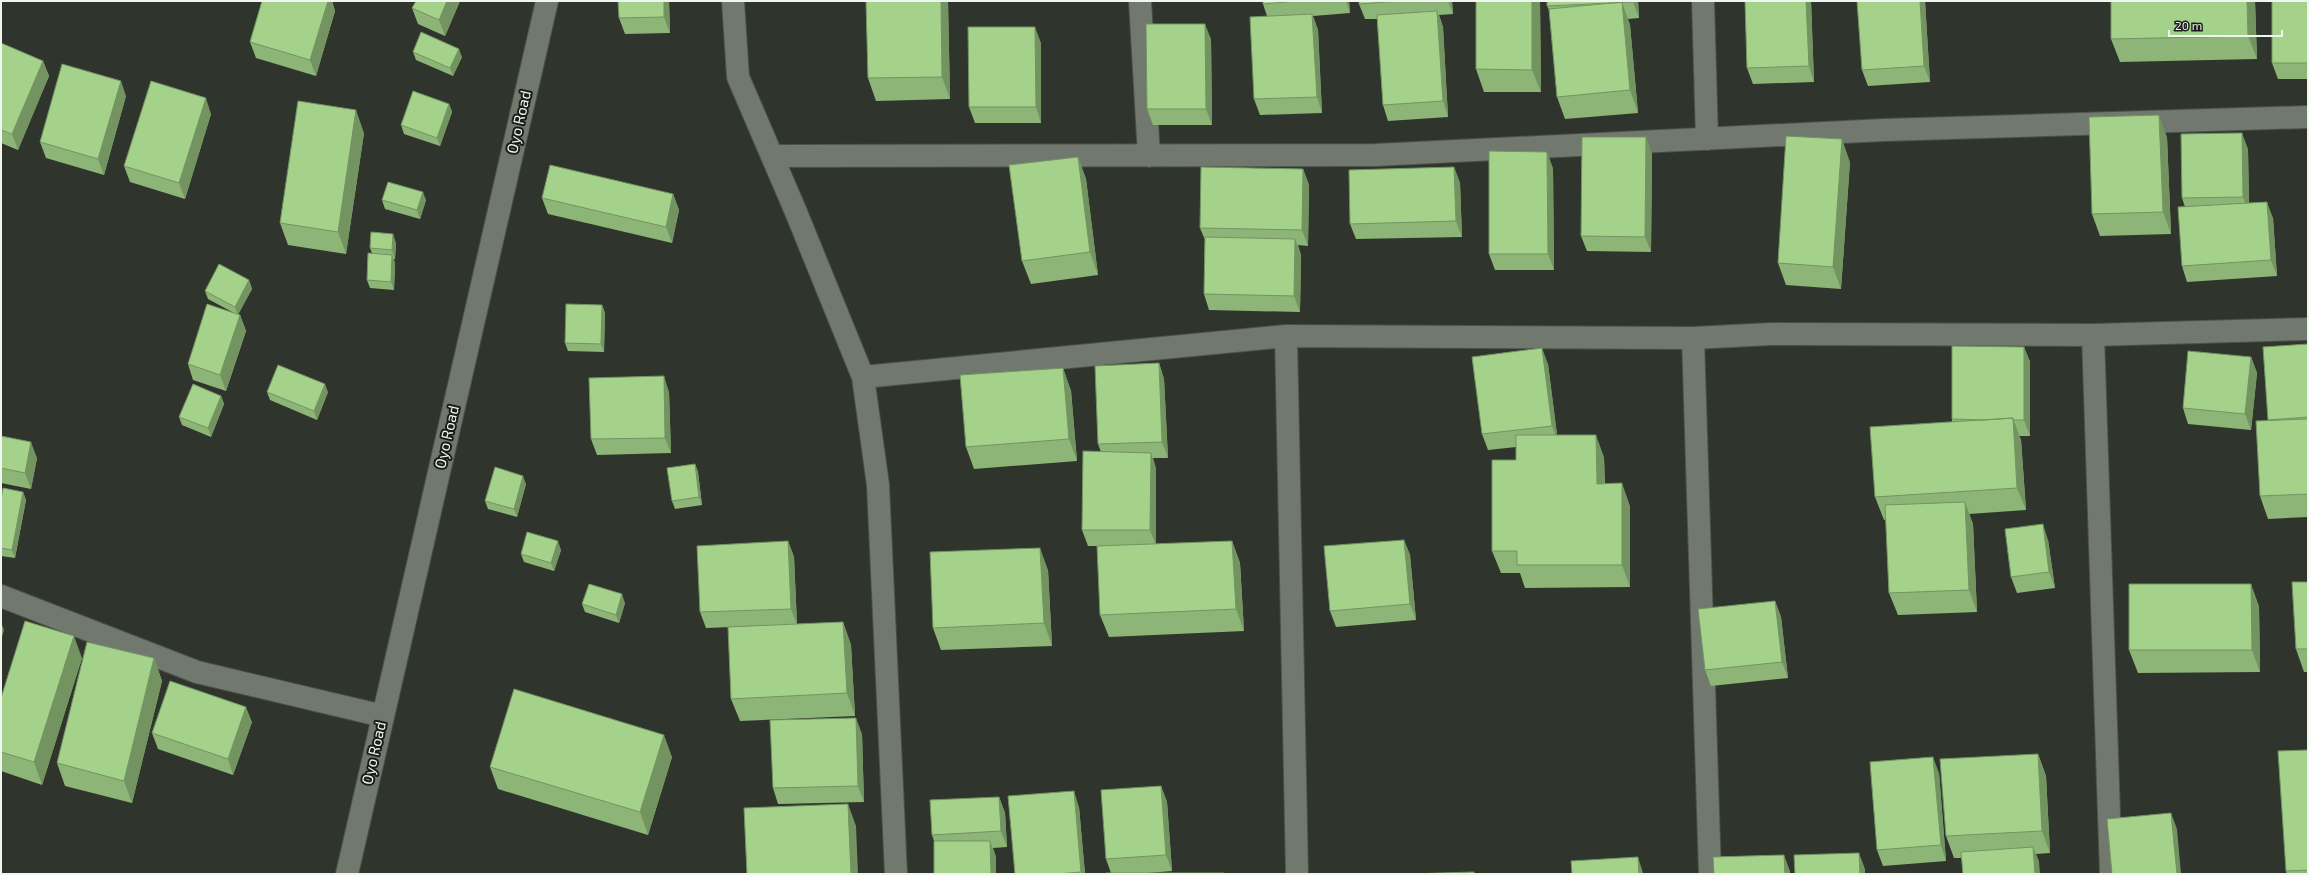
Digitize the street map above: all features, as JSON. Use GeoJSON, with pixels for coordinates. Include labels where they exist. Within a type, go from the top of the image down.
{"type":"FeatureCollection","features":[{"type":"Feature","properties":{"kind":"street","name":"Oyo Road"},"geometry":{"type":"LineString","coordinates":[[346,874],[547,1]]}},
{"type":"Feature","properties":{"kind":"street"},"geometry":{"type":"LineString","coordinates":[[733,1],[738,77],[772,156],[862,377],[878,485],[896,874]]}},
{"type":"Feature","properties":{"kind":"street"},"geometry":{"type":"LineString","coordinates":[[1140,1],[1149,156]]}},
{"type":"Feature","properties":{"kind":"street"},"geometry":{"type":"LineString","coordinates":[[1703,1],[1707,139]]}},
{"type":"Feature","properties":{"kind":"street"},"geometry":{"type":"LineString","coordinates":[[772,156],[1375,155],[1891,129],[2308,117]]}},
{"type":"Feature","properties":{"kind":"street"},"geometry":{"type":"LineString","coordinates":[[862,377],[1286,336],[1693,338],[1771,334],[2093,334],[2308,329]]}},
{"type":"Feature","properties":{"kind":"street"},"geometry":{"type":"LineString","coordinates":[[2093,334],[2111,874]]}},
{"type":"Feature","properties":{"kind":"street"},"geometry":{"type":"LineString","coordinates":[[1286,336],[1297,874]]}},
{"type":"Feature","properties":{"kind":"street"},"geometry":{"type":"LineString","coordinates":[[1693,338],[1710,874]]}},
{"type":"Feature","properties":{"kind":"street"},"geometry":{"type":"LineString","coordinates":[[1,596],[197,672],[383,716]]}},
{"type":"Feature","properties":{"kind":"building"},"geometry":{"type":"Polygon","coordinates":[[[262,1],[328,1],[310,60],[250,42],[262,1]]]}},
{"type":"Feature","properties":{"kind":"building"},"geometry":{"type":"Polygon","coordinates":[[[416,1],[447,1],[439,20],[412,8],[416,1]]]}},
{"type":"Feature","properties":{"kind":"building"},"geometry":{"type":"Polygon","coordinates":[[[618,1],[664,1],[664,17],[619,18],[618,1]]]}},
{"type":"Feature","properties":{"kind":"building"},"geometry":{"type":"Polygon","coordinates":[[[866,1],[941,1],[942,77],[868,78],[866,1]]]}},
{"type":"Feature","properties":{"kind":"building"},"geometry":{"type":"Polygon","coordinates":[[[1263,1],[1299,1],[1263,4],[1263,1]]]}},
{"type":"Feature","properties":{"kind":"building"},"geometry":{"type":"Polygon","coordinates":[[[1359,1],[1402,1],[1359,4],[1359,1]]]}},
{"type":"Feature","properties":{"kind":"building"},"geometry":{"type":"Polygon","coordinates":[[[1476,1],[1532,1],[1532,70],[1476,69],[1476,1]]]}},
{"type":"Feature","properties":{"kind":"building"},"geometry":{"type":"Polygon","coordinates":[[[1547,1],[1633,1],[1633,2],[1547,6],[1547,1]]]}},
{"type":"Feature","properties":{"kind":"building"},"geometry":{"type":"Polygon","coordinates":[[[1745,1],[1806,1],[1809,66],[1747,68],[1745,1]]]}},
{"type":"Feature","properties":{"kind":"building"},"geometry":{"type":"Polygon","coordinates":[[[1857,1],[1920,1],[1924,66],[1862,70],[1857,1]]]}},
{"type":"Feature","properties":{"kind":"building"},"geometry":{"type":"Polygon","coordinates":[[[2111,1],[2247,1],[2248,36],[2111,39],[2111,1]]]}},
{"type":"Feature","properties":{"kind":"building"},"geometry":{"type":"Polygon","coordinates":[[[2272,1],[2308,1],[2308,63],[2272,63],[2272,1]]]}},
{"type":"Feature","properties":{"kind":"building"},"geometry":{"type":"Polygon","coordinates":[[[1622,2],[1630,90],[1557,97],[1549,9],[1622,2]]]}},
{"type":"Feature","properties":{"kind":"building"},"geometry":{"type":"Polygon","coordinates":[[[1437,11],[1443,101],[1383,105],[1377,15],[1437,11]]]}},
{"type":"Feature","properties":{"kind":"building"},"geometry":{"type":"Polygon","coordinates":[[[1312,14],[1317,97],[1254,99],[1250,17],[1312,14]]]}},
{"type":"Feature","properties":{"kind":"building"},"geometry":{"type":"Polygon","coordinates":[[[1146,24],[1205,24],[1206,109],[1147,109],[1146,24]]]}},
{"type":"Feature","properties":{"kind":"building"},"geometry":{"type":"Polygon","coordinates":[[[968,27],[1035,27],[1036,107],[969,107],[968,27]]]}},
{"type":"Feature","properties":{"kind":"building"},"geometry":{"type":"Polygon","coordinates":[[[421,32],[459,49],[450,68],[413,52],[421,32]]]}},
{"type":"Feature","properties":{"kind":"building"},"geometry":{"type":"Polygon","coordinates":[[[1,43],[43,61],[12,134],[1,130],[1,43]]]}},
{"type":"Feature","properties":{"kind":"building"},"geometry":{"type":"Polygon","coordinates":[[[62,64],[121,81],[98,159],[40,142],[62,64]]]}},
{"type":"Feature","properties":{"kind":"building"},"geometry":{"type":"Polygon","coordinates":[[[151,81],[206,98],[179,183],[124,166],[151,81]]]}},
{"type":"Feature","properties":{"kind":"building"},"geometry":{"type":"Polygon","coordinates":[[[413,91],[449,104],[437,138],[401,125],[413,91]]]}},
{"type":"Feature","properties":{"kind":"building"},"geometry":{"type":"Polygon","coordinates":[[[298,101],[356,110],[338,232],[280,223],[298,101]]]}},
{"type":"Feature","properties":{"kind":"building"},"geometry":{"type":"Polygon","coordinates":[[[2159,115],[2163,212],[2092,214],[2089,117],[2159,115]]]}},
{"type":"Feature","properties":{"kind":"building"},"geometry":{"type":"Polygon","coordinates":[[[2242,133],[2243,197],[2182,198],[2181,134],[2242,133]]]}},
{"type":"Feature","properties":{"kind":"building"},"geometry":{"type":"Polygon","coordinates":[[[1786,136],[1842,139],[1833,267],[1778,263],[1786,136]]]}},
{"type":"Feature","properties":{"kind":"building"},"geometry":{"type":"Polygon","coordinates":[[[1582,137],[1646,137],[1645,237],[1581,236],[1582,137]]]}},
{"type":"Feature","properties":{"kind":"building"},"geometry":{"type":"Polygon","coordinates":[[[1489,151],[1547,152],[1548,254],[1489,254],[1489,151]]]}},
{"type":"Feature","properties":{"kind":"building"},"geometry":{"type":"Polygon","coordinates":[[[1078,157],[1090,252],[1022,261],[1009,165],[1078,157]]]}},
{"type":"Feature","properties":{"kind":"building"},"geometry":{"type":"Polygon","coordinates":[[[550,165],[673,194],[666,227],[542,198],[550,165]]]}},
{"type":"Feature","properties":{"kind":"building"},"geometry":{"type":"Polygon","coordinates":[[[1201,167],[1303,169],[1302,230],[1200,228],[1201,167]]]}},
{"type":"Feature","properties":{"kind":"building"},"geometry":{"type":"Polygon","coordinates":[[[1454,167],[1456,221],[1350,224],[1349,170],[1454,167]]]}},
{"type":"Feature","properties":{"kind":"building"},"geometry":{"type":"Polygon","coordinates":[[[388,182],[423,192],[417,210],[382,200],[388,182]]]}},
{"type":"Feature","properties":{"kind":"building"},"geometry":{"type":"Polygon","coordinates":[[[2267,202],[2271,260],[2182,266],[2178,207],[2267,202]]]}},
{"type":"Feature","properties":{"kind":"building"},"geometry":{"type":"Polygon","coordinates":[[[371,232],[393,234],[392,250],[370,248],[371,232]]]}},
{"type":"Feature","properties":{"kind":"building"},"geometry":{"type":"Polygon","coordinates":[[[1205,237],[1295,239],[1294,296],[1204,294],[1205,237]]]}},
{"type":"Feature","properties":{"kind":"building"},"geometry":{"type":"Polygon","coordinates":[[[368,253],[392,255],[391,282],[367,280],[368,253]]]}},
{"type":"Feature","properties":{"kind":"building"},"geometry":{"type":"Polygon","coordinates":[[[219,264],[249,280],[235,307],[205,291],[219,264]]]}},
{"type":"Feature","properties":{"kind":"building"},"geometry":{"type":"Polygon","coordinates":[[[207,304],[240,315],[220,375],[188,364],[207,304]]]}},
{"type":"Feature","properties":{"kind":"building"},"geometry":{"type":"Polygon","coordinates":[[[566,304],[602,305],[601,344],[565,343],[566,304]]]}},
{"type":"Feature","properties":{"kind":"building"},"geometry":{"type":"Polygon","coordinates":[[[2308,344],[2308,417],[2268,420],[2263,347],[2308,344]]]}},
{"type":"Feature","properties":{"kind":"building"},"geometry":{"type":"Polygon","coordinates":[[[1952,346],[2024,347],[2024,420],[2013,420],[2013,418],[1985,420],[1952,419],[1952,346]]]}},
{"type":"Feature","properties":{"kind":"building"},"geometry":{"type":"Polygon","coordinates":[[[1542,348],[1552,426],[1482,434],[1472,357],[1542,348]]]}},
{"type":"Feature","properties":{"kind":"building"},"geometry":{"type":"Polygon","coordinates":[[[2188,351],[2251,357],[2245,414],[2183,408],[2188,351]]]}},
{"type":"Feature","properties":{"kind":"building"},"geometry":{"type":"Polygon","coordinates":[[[1159,363],[1162,442],[1098,444],[1095,366],[1159,363]]]}},
{"type":"Feature","properties":{"kind":"building"},"geometry":{"type":"Polygon","coordinates":[[[278,365],[325,384],[314,411],[267,392],[278,365]]]}},
{"type":"Feature","properties":{"kind":"building"},"geometry":{"type":"Polygon","coordinates":[[[1063,368],[1069,439],[966,447],[960,375],[1063,368]]]}},
{"type":"Feature","properties":{"kind":"building"},"geometry":{"type":"Polygon","coordinates":[[[664,376],[665,438],[591,439],[589,378],[664,376]]]}},
{"type":"Feature","properties":{"kind":"building"},"geometry":{"type":"Polygon","coordinates":[[[193,384],[221,396],[208,428],[179,417],[193,384]]]}},
{"type":"Feature","properties":{"kind":"building"},"geometry":{"type":"Polygon","coordinates":[[[2013,418],[2017,488],[1875,497],[1870,427],[2013,418]]]}},
{"type":"Feature","properties":{"kind":"building"},"geometry":{"type":"Polygon","coordinates":[[[2308,419],[2308,494],[2260,496],[2256,421],[2308,419]]]}},
{"type":"Feature","properties":{"kind":"building"},"geometry":{"type":"Polygon","coordinates":[[[1516,435],[1596,435],[1597,484],[1622,483],[1622,565],[1517,565],[1517,551],[1492,551],[1492,460],[1516,460],[1516,435]]]}},
{"type":"Feature","properties":{"kind":"building"},"geometry":{"type":"Polygon","coordinates":[[[1,436],[31,442],[25,473],[1,468],[1,436]]]}},
{"type":"Feature","properties":{"kind":"building"},"geometry":{"type":"Polygon","coordinates":[[[1083,451],[1151,453],[1150,530],[1082,530],[1083,451]]]}},
{"type":"Feature","properties":{"kind":"building"},"geometry":{"type":"Polygon","coordinates":[[[695,464],[699,497],[672,501],[667,468],[695,464]]]}},
{"type":"Feature","properties":{"kind":"building"},"geometry":{"type":"Polygon","coordinates":[[[495,467],[523,476],[514,509],[485,501],[495,467]]]}},
{"type":"Feature","properties":{"kind":"building"},"geometry":{"type":"Polygon","coordinates":[[[3,488],[23,492],[12,550],[1,548],[1,499],[3,488]]]}},
{"type":"Feature","properties":{"kind":"building"},"geometry":{"type":"Polygon","coordinates":[[[1965,502],[1969,590],[1889,593],[1885,505],[1965,502]]]}},
{"type":"Feature","properties":{"kind":"building"},"geometry":{"type":"Polygon","coordinates":[[[2043,524],[2049,572],[2011,577],[2005,529],[2043,524]]]}},
{"type":"Feature","properties":{"kind":"building"},"geometry":{"type":"Polygon","coordinates":[[[527,532],[558,541],[551,563],[521,554],[527,532]]]}},
{"type":"Feature","properties":{"kind":"building"},"geometry":{"type":"Polygon","coordinates":[[[1404,540],[1410,604],[1330,611],[1324,546],[1404,540]]]}},
{"type":"Feature","properties":{"kind":"building"},"geometry":{"type":"Polygon","coordinates":[[[788,541],[791,609],[700,612],[697,546],[788,541]]]}},
{"type":"Feature","properties":{"kind":"building"},"geometry":{"type":"Polygon","coordinates":[[[1232,541],[1236,609],[1100,615],[1097,546],[1232,541]]]}},
{"type":"Feature","properties":{"kind":"building"},"geometry":{"type":"Polygon","coordinates":[[[1040,548],[1044,623],[933,628],[930,552],[1040,548]]]}},
{"type":"Feature","properties":{"kind":"building"},"geometry":{"type":"Polygon","coordinates":[[[2292,582],[2308,582],[2308,649],[2296,649],[2292,582]]]}},
{"type":"Feature","properties":{"kind":"building"},"geometry":{"type":"Polygon","coordinates":[[[589,584],[622,594],[616,615],[582,604],[589,584]]]}},
{"type":"Feature","properties":{"kind":"building"},"geometry":{"type":"Polygon","coordinates":[[[2129,584],[2251,584],[2252,650],[2129,650],[2129,584]]]}},
{"type":"Feature","properties":{"kind":"building"},"geometry":{"type":"Polygon","coordinates":[[[1775,601],[1782,662],[1705,670],[1698,609],[1775,601]]]}},
{"type":"Feature","properties":{"kind":"building"},"geometry":{"type":"Polygon","coordinates":[[[25,621],[74,636],[34,762],[1,752],[1,698],[25,621]]]}},
{"type":"Feature","properties":{"kind":"building"},"geometry":{"type":"Polygon","coordinates":[[[843,622],[847,693],[731,699],[728,627],[843,622]]]}},
{"type":"Feature","properties":{"kind":"building"},"geometry":{"type":"Polygon","coordinates":[[[87,642],[154,658],[124,781],[57,763],[87,642]]]}},
{"type":"Feature","properties":{"kind":"building"},"geometry":{"type":"Polygon","coordinates":[[[170,681],[246,707],[228,759],[152,733],[170,681]]]}},
{"type":"Feature","properties":{"kind":"building"},"geometry":{"type":"Polygon","coordinates":[[[514,689],[664,735],[640,812],[490,767],[514,689]]]}},
{"type":"Feature","properties":{"kind":"building"},"geometry":{"type":"Polygon","coordinates":[[[856,718],[858,786],[773,788],[770,720],[856,718]]]}},
{"type":"Feature","properties":{"kind":"building"},"geometry":{"type":"Polygon","coordinates":[[[2308,750],[2308,870],[2286,871],[2278,751],[2308,750]]]}},
{"type":"Feature","properties":{"kind":"building"},"geometry":{"type":"Polygon","coordinates":[[[2038,754],[2042,831],[1946,836],[1940,759],[2038,754]]]}},
{"type":"Feature","properties":{"kind":"building"},"geometry":{"type":"Polygon","coordinates":[[[1933,757],[1941,845],[1877,850],[1870,762],[1933,757]]]}},
{"type":"Feature","properties":{"kind":"building"},"geometry":{"type":"Polygon","coordinates":[[[1161,786],[1166,855],[1106,859],[1101,790],[1161,786]]]}},
{"type":"Feature","properties":{"kind":"building"},"geometry":{"type":"Polygon","coordinates":[[[1074,791],[1081,872],[1057,874],[1015,874],[1008,796],[1074,791]]]}},
{"type":"Feature","properties":{"kind":"building"},"geometry":{"type":"Polygon","coordinates":[[[999,797],[1001,831],[932,835],[930,800],[999,797]]]}},
{"type":"Feature","properties":{"kind":"building"},"geometry":{"type":"Polygon","coordinates":[[[848,804],[851,874],[747,874],[744,808],[848,804]]]}},
{"type":"Feature","properties":{"kind":"building"},"geometry":{"type":"Polygon","coordinates":[[[2171,813],[2177,874],[2112,874],[2107,819],[2171,813]]]}},
{"type":"Feature","properties":{"kind":"building"},"geometry":{"type":"Polygon","coordinates":[[[934,841],[990,841],[991,874],[934,874],[934,841]]]}},
{"type":"Feature","properties":{"kind":"building"},"geometry":{"type":"Polygon","coordinates":[[[2033,847],[2035,874],[1963,874],[1961,852],[2033,847]]]}},
{"type":"Feature","properties":{"kind":"building"},"geometry":{"type":"Polygon","coordinates":[[[1859,853],[1860,874],[1795,874],[1794,855],[1859,853]]]}},
{"type":"Feature","properties":{"kind":"building"},"geometry":{"type":"Polygon","coordinates":[[[1784,855],[1785,874],[1714,874],[1713,857],[1784,855]]]}},
{"type":"Feature","properties":{"kind":"building"},"geometry":{"type":"Polygon","coordinates":[[[1638,857],[1639,874],[1572,874],[1571,861],[1638,857]]]}},
{"type":"Feature","properties":{"kind":"building"},"geometry":{"type":"Polygon","coordinates":[[[1474,872],[1474,874],[1409,874],[1474,872]]]}},
{"type":"Feature","properties":{"kind":"building"},"geometry":{"type":"Polygon","coordinates":[[[1224,873],[1224,874],[1106,874],[1224,873]]]}}]}
